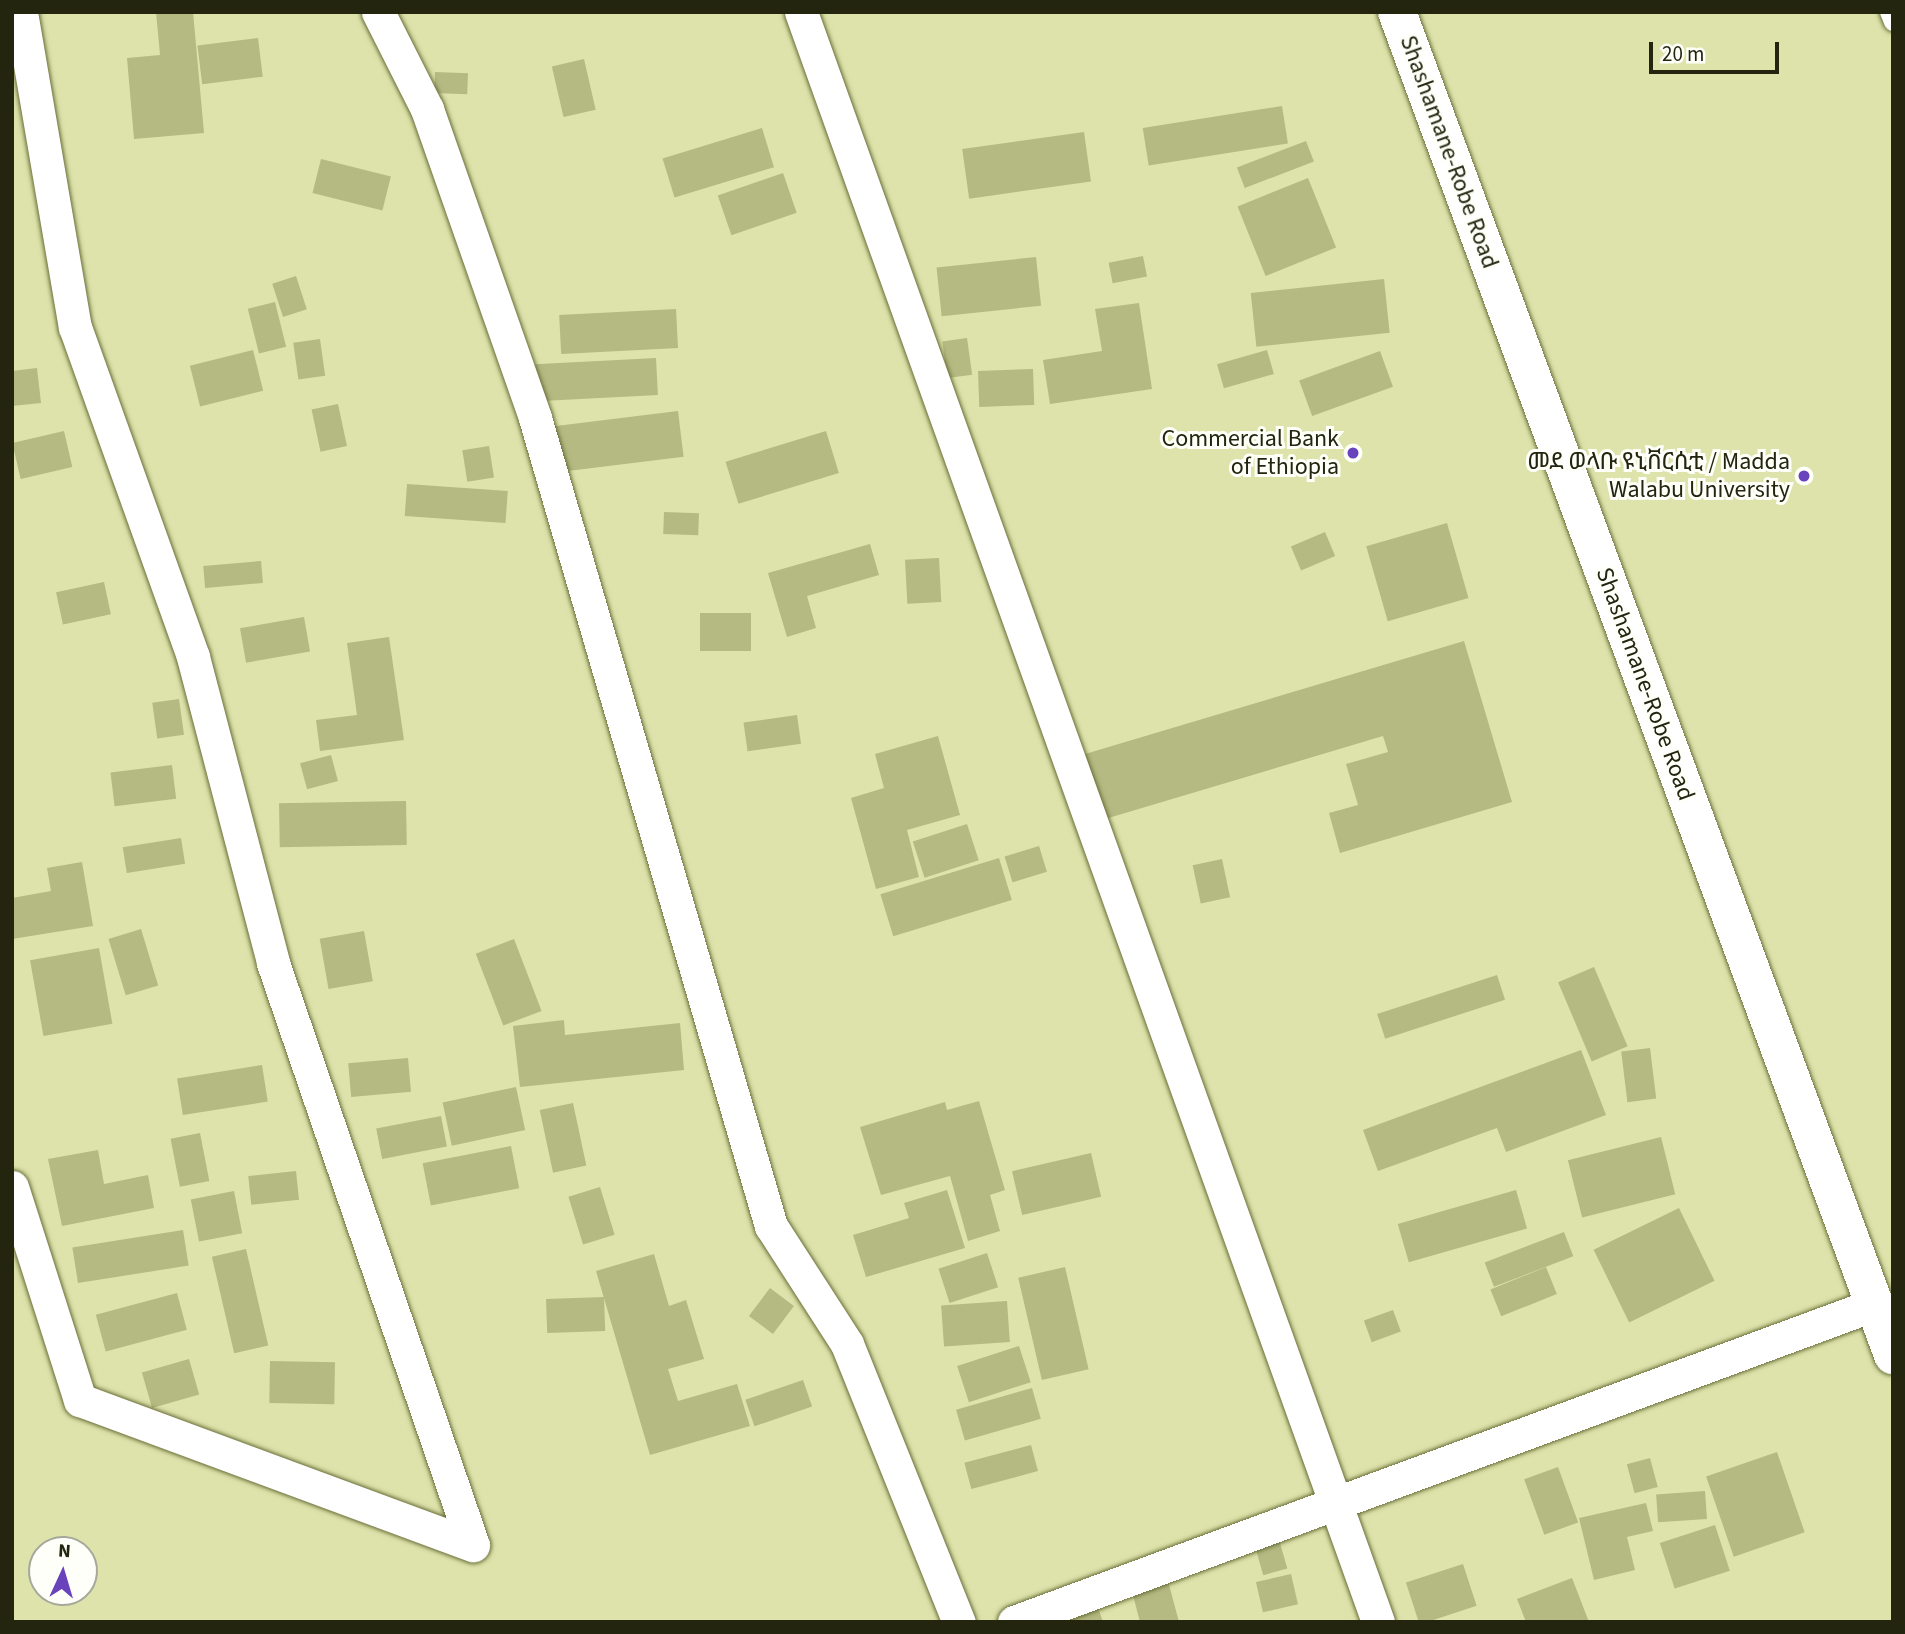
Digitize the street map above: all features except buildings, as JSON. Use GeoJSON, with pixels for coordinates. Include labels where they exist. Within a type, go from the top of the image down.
{"type":"FeatureCollection","features":[{"type":"Feature","properties":{"kind":"main road","name":"Shashamane-Robe Road"},"geometry":{"type":"LineString","coordinates":[[1397,12],[1893,1355]]}},
{"type":"Feature","properties":{"kind":"street"},"geometry":{"type":"LineString","coordinates":[[12,1186],[80,1400],[473,1545],[273,963],[193,657],[75,327],[21,12]]}},
{"type":"Feature","properties":{"kind":"street"},"geometry":{"type":"LineString","coordinates":[[378,12],[427,109],[535,418],[771,1226],[847,1344],[959,1622]]}},
{"type":"Feature","properties":{"kind":"street"},"geometry":{"type":"LineString","coordinates":[[801,12],[1378,1622]]}},
{"type":"Feature","properties":{"kind":"street"},"geometry":{"type":"LineString","coordinates":[[1014,1622],[1874,1305]]}},
{"type":"Feature","properties":{"kind":"lane"},"geometry":{"type":"LineString","coordinates":[[1889,12],[1893,22]]}},
{"type":"Feature","properties":{"kind":"place","name":"Commercial Bank of Ethiopia"},"geometry":{"type":"Point","coordinates":[1353,453]}},
{"type":"Feature","properties":{"kind":"place","name":"መደ ወላቡ ዩኒቨርሲቲ / Madda Walabu University"},"geometry":{"type":"Point","coordinates":[1804,476]}}]}
